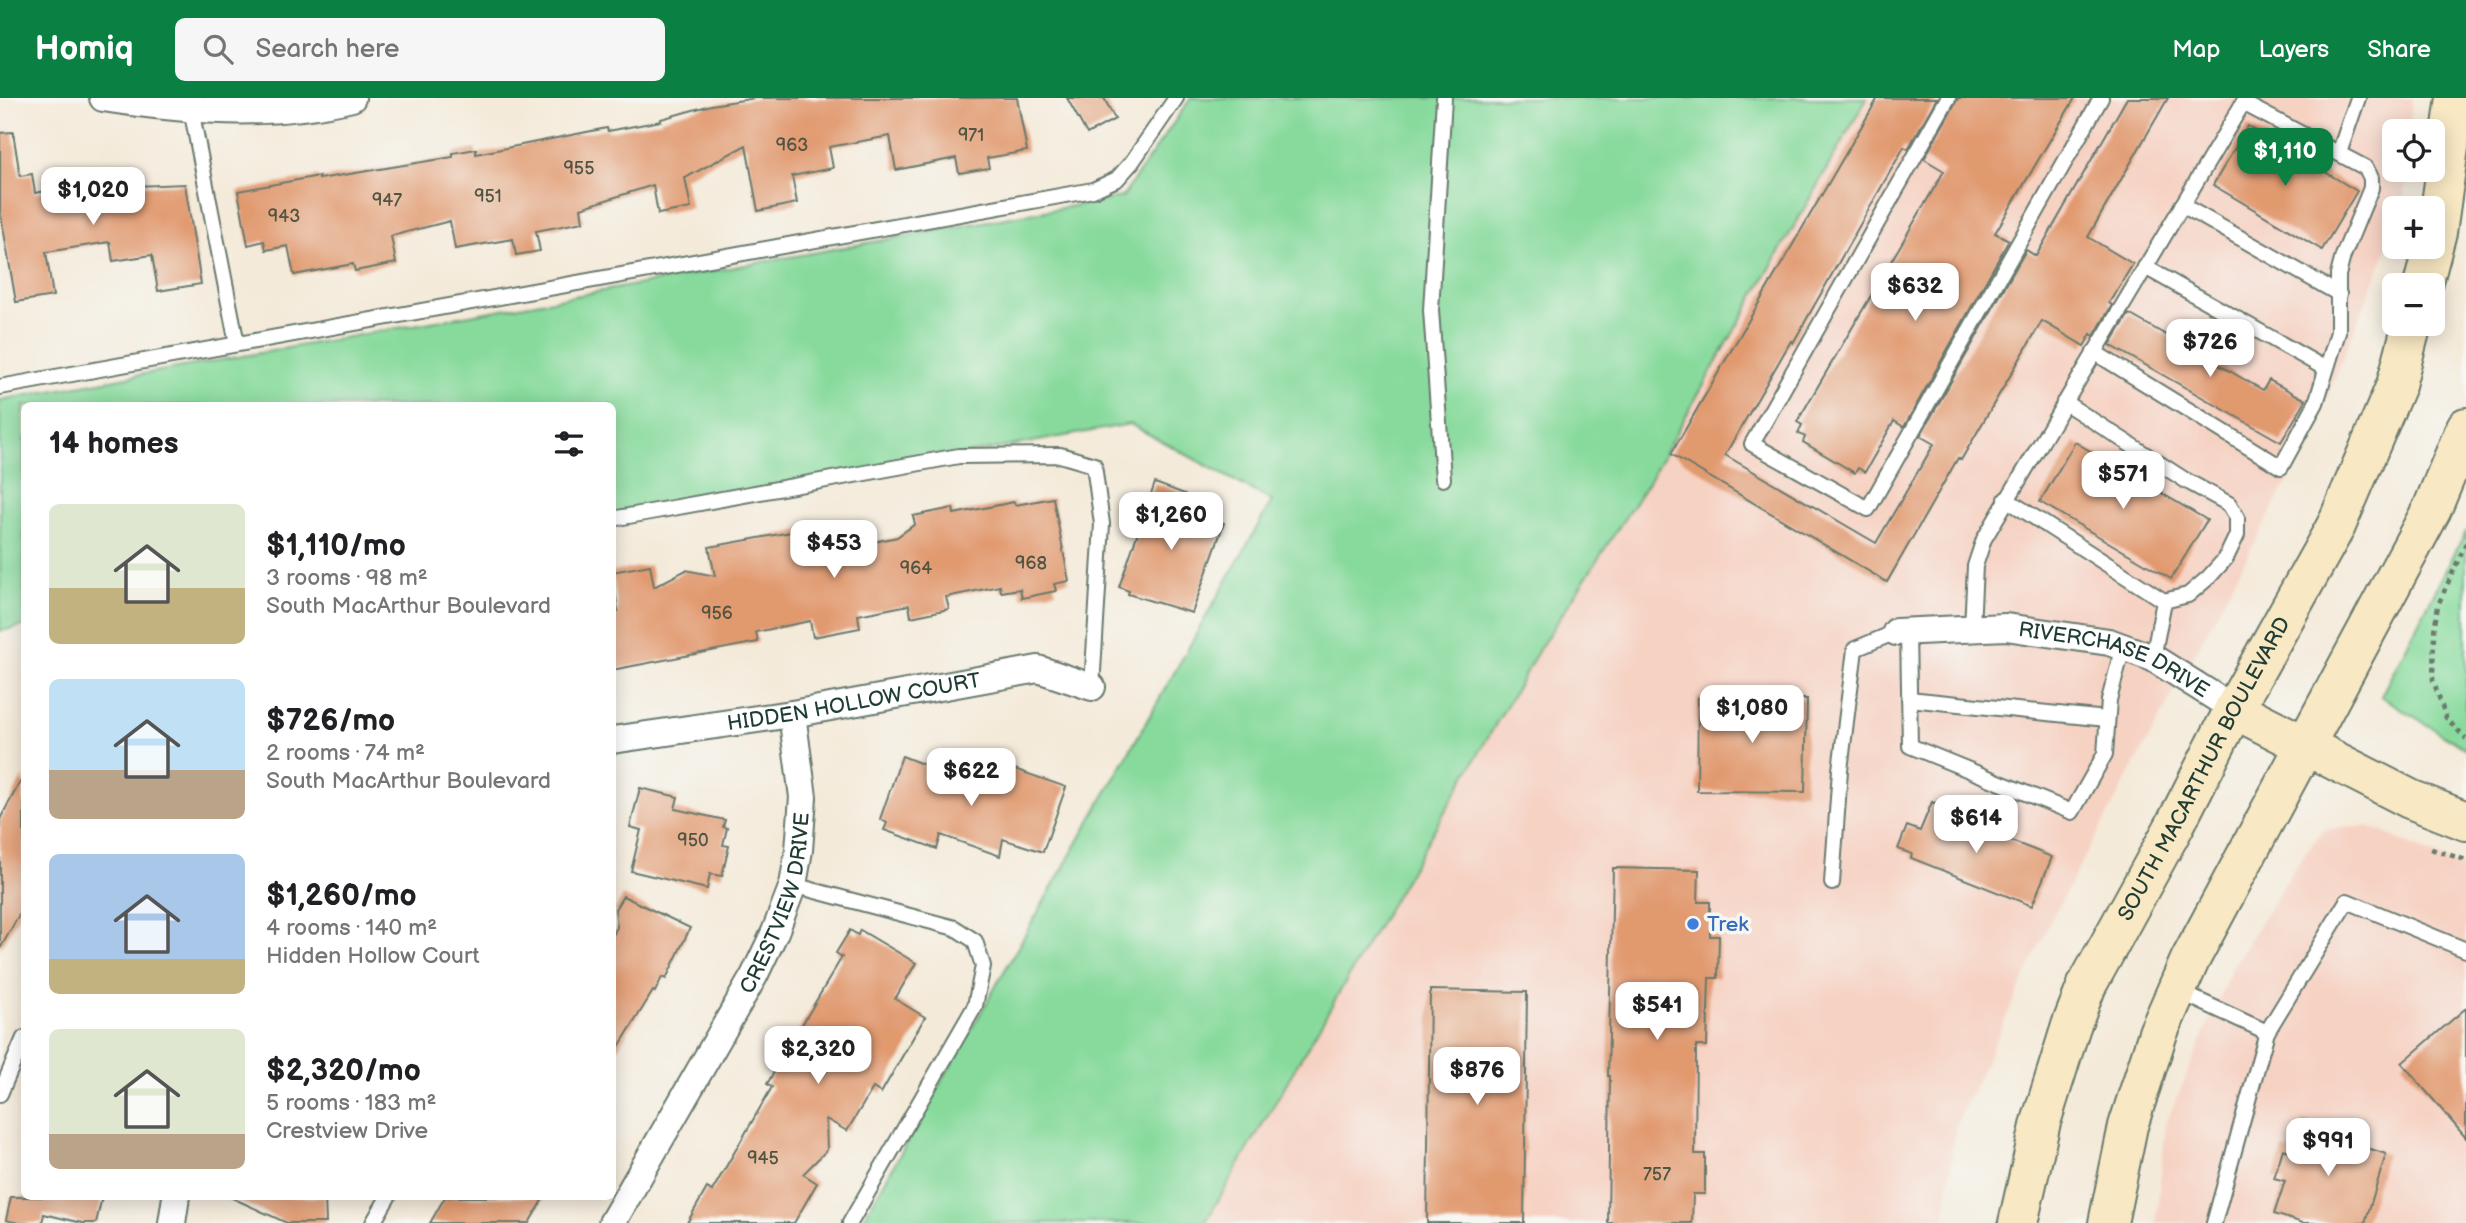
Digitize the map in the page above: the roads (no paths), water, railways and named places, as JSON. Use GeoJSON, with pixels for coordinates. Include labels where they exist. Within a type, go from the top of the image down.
{"type":"FeatureCollection","features":[{"type":"Feature","properties":{"kind":"main road"},"geometry":{"type":"LineString","coordinates":[[2426,273],[2437,232],[2456,98]]}},
{"type":"Feature","properties":{"kind":"main road","name":"SOUTH MACARTHUR BOULEVARD"},"geometry":{"type":"LineString","coordinates":[[2018,1223],[2041,1122],[2071,1026],[2087,985],[2175,825],[2234,709],[2336,526],[2396,385],[2409,336]]}},
{"type":"Feature","properties":{"kind":"main road"},"geometry":{"type":"LineString","coordinates":[[2108,1223],[2128,1126],[2158,1033],[2176,991],[2190,960],[2432,509],[2466,426]]}},
{"type":"Feature","properties":{"kind":"main road","name":"RIVERCHASE DRIVE"},"geometry":{"type":"LineString","coordinates":[[2234,709],[2410,799],[2466,821]]}},
{"type":"Feature","properties":{"kind":"street"},"geometry":{"type":"LineString","coordinates":[[103,98],[191,109],[242,104],[323,105],[352,98]]}},
{"type":"Feature","properties":{"kind":"street","name":"RIVERCHASE DRIVE"},"geometry":{"type":"LineString","coordinates":[[1902,631],[2006,627],[2109,642],[2153,658],[2234,709]]}},
{"type":"Feature","properties":{"kind":"street","name":"HIDDEN HOLLOW COURT"},"geometry":{"type":"LineString","coordinates":[[616,739],[792,714],[1038,669],[1092,687]]}},
{"type":"Feature","properties":{"kind":"street","name":"CRESTVIEW DRIVE"},"geometry":{"type":"LineString","coordinates":[[612,1223],[754,976],[793,886],[803,797],[792,714]]}},
{"type":"Feature","properties":{"kind":"street"},"geometry":{"type":"LineString","coordinates":[[172,1223],[176,1200]]}},
{"type":"Feature","properties":{"kind":"lane"},"geometry":{"type":"LineString","coordinates":[[0,387],[1093,190],[1116,179],[1132,162],[1176,98]]}},
{"type":"Feature","properties":{"kind":"lane"},"geometry":{"type":"LineString","coordinates":[[1443,480],[1431,310],[1444,98]]}},
{"type":"Feature","properties":{"kind":"lane"},"geometry":{"type":"LineString","coordinates":[[1948,98],[1752,444],[1868,509],[2101,98]]}},
{"type":"Feature","properties":{"kind":"lane"},"geometry":{"type":"LineString","coordinates":[[2339,153],[2358,98]]}},
{"type":"Feature","properties":{"kind":"lane"},"geometry":{"type":"LineString","coordinates":[[1972,628],[1975,566],[1984,539],[2006,499],[2244,101],[2366,168],[2371,178],[2371,188],[2338,275],[2339,332],[2316,403],[2281,467],[2094,352]]}},
{"type":"Feature","properties":{"kind":"lane"},"geometry":{"type":"LineString","coordinates":[[191,109],[237,344]]}},
{"type":"Feature","properties":{"kind":"lane"},"geometry":{"type":"LineString","coordinates":[[2182,205],[2339,294]]}},
{"type":"Feature","properties":{"kind":"lane"},"geometry":{"type":"LineString","coordinates":[[2145,267],[2326,369]]}},
{"type":"Feature","properties":{"kind":"lane"},"geometry":{"type":"LineString","coordinates":[[2006,499],[2164,601],[2188,595],[2226,558],[2237,535],[2237,517],[2229,504],[2185,480],[2064,402]]}},
{"type":"Feature","properties":{"kind":"lane"},"geometry":{"type":"LineString","coordinates":[[616,518],[959,456],[1060,455],[1094,465],[1101,524],[1092,687]]}},
{"type":"Feature","properties":{"kind":"lane"},"geometry":{"type":"LineString","coordinates":[[2153,658],[2164,601]]}},
{"type":"Feature","properties":{"kind":"lane"},"geometry":{"type":"LineString","coordinates":[[1832,883],[1840,770],[1855,649],[1902,631],[1909,699],[1910,746],[2071,812],[2105,754],[2107,719],[2123,647]]}},
{"type":"Feature","properties":{"kind":"lane"},"geometry":{"type":"LineString","coordinates":[[1909,699],[2107,719]]}},
{"type":"Feature","properties":{"kind":"lane"},"geometry":{"type":"LineString","coordinates":[[793,886],[954,928],[975,941],[983,966],[975,1006],[850,1223]]}},
{"type":"Feature","properties":{"kind":"lane"},"geometry":{"type":"LineString","coordinates":[[2214,1223],[2267,1032],[2347,901],[2466,950]]}},
{"type":"Feature","properties":{"kind":"lane"},"geometry":{"type":"LineString","coordinates":[[2176,991],[2267,1032]]}},
{"type":"Feature","properties":{"kind":"lane"},"geometry":{"type":"LineString","coordinates":[[0,1094],[21,1045]]}},
{"type":"Feature","properties":{"kind":"lane"},"geometry":{"type":"LineString","coordinates":[[373,1223],[386,1200]]}},
{"type":"Feature","properties":{"kind":"place","name":"Trek"},"geometry":{"type":"Point","coordinates":[1693,924]}}]}
